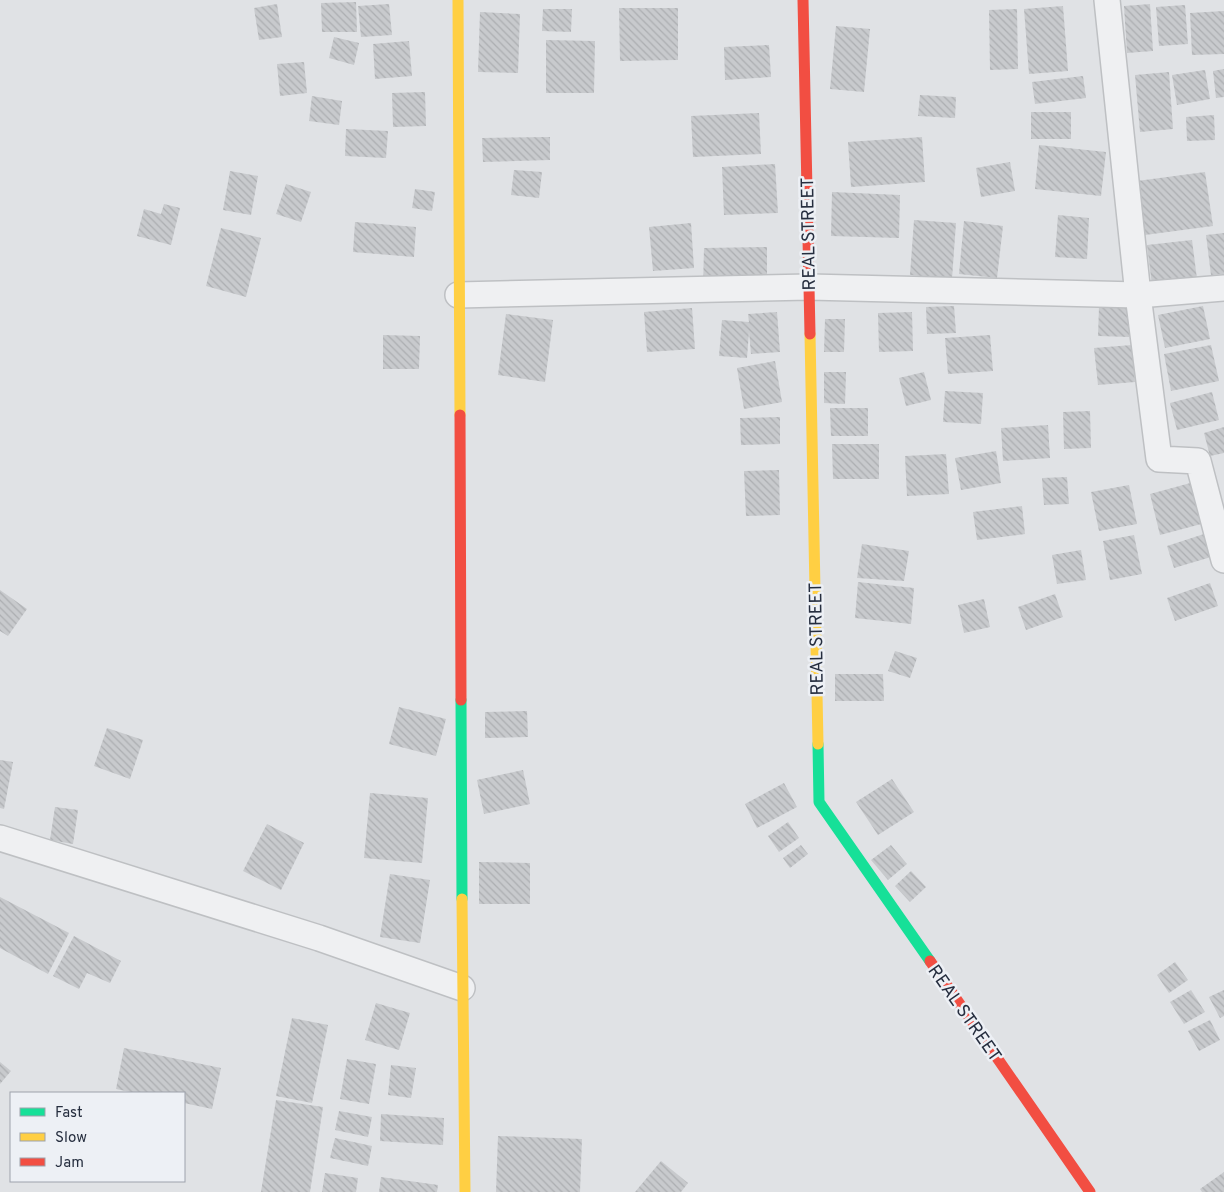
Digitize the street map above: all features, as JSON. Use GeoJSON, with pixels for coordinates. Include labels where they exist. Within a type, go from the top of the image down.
{"type":"FeatureCollection","features":[{"type":"Feature","properties":{"kind":"street"},"geometry":{"type":"LineString","coordinates":[[458,0],[462,988],[465,1192]]}},
{"type":"Feature","properties":{"kind":"street","name":"REAL STREET"},"geometry":{"type":"LineString","coordinates":[[803,0],[818,802],[1090,1192]]}},
{"type":"Feature","properties":{"kind":"street"},"geometry":{"type":"LineString","coordinates":[[1107,0],[1138,296],[1158,458],[1198,461],[1224,560]]}},
{"type":"Feature","properties":{"kind":"street"},"geometry":{"type":"LineString","coordinates":[[458,295],[809,287],[1138,296],[1224,288]]}},
{"type":"Feature","properties":{"kind":"street"},"geometry":{"type":"LineString","coordinates":[[0,838],[319,938],[462,988]]}},
{"type":"Feature","properties":{"kind":"building"},"geometry":{"type":"Polygon","coordinates":[[[356,2],[357,32],[322,32],[321,3],[356,2]]]}},
{"type":"Feature","properties":{"kind":"building"},"geometry":{"type":"Polygon","coordinates":[[[277,4],[282,37],[259,40],[254,8],[277,4]]]}},
{"type":"Feature","properties":{"kind":"building"},"geometry":{"type":"Polygon","coordinates":[[[389,4],[392,35],[361,37],[358,6],[389,4]]]}},
{"type":"Feature","properties":{"kind":"building"},"geometry":{"type":"Polygon","coordinates":[[[1150,4],[1153,51],[1127,53],[1124,6],[1150,4]]]}},
{"type":"Feature","properties":{"kind":"building"},"geometry":{"type":"Polygon","coordinates":[[[1185,5],[1188,44],[1159,46],[1156,7],[1185,5]]]}},
{"type":"Feature","properties":{"kind":"building"},"geometry":{"type":"Polygon","coordinates":[[[1063,6],[1068,71],[1029,74],[1024,9],[1063,6]]]}},
{"type":"Feature","properties":{"kind":"building"},"geometry":{"type":"Polygon","coordinates":[[[619,8],[678,8],[678,60],[620,61],[619,8]]]}},
{"type":"Feature","properties":{"kind":"building"},"geometry":{"type":"Polygon","coordinates":[[[543,9],[572,9],[571,32],[542,31],[543,9]]]}},
{"type":"Feature","properties":{"kind":"building"},"geometry":{"type":"Polygon","coordinates":[[[1017,9],[1018,69],[990,70],[989,10],[1017,9]]]}},
{"type":"Feature","properties":{"kind":"building"},"geometry":{"type":"Polygon","coordinates":[[[1224,11],[1224,54],[1192,55],[1190,13],[1224,11]]]}},
{"type":"Feature","properties":{"kind":"building"},"geometry":{"type":"Polygon","coordinates":[[[480,12],[520,14],[518,73],[478,72],[480,12]]]}},
{"type":"Feature","properties":{"kind":"building"},"geometry":{"type":"Polygon","coordinates":[[[836,26],[870,29],[864,92],[830,89],[836,26]]]}},
{"type":"Feature","properties":{"kind":"building"},"geometry":{"type":"Polygon","coordinates":[[[334,37],[359,43],[354,65],[329,58],[334,37]]]}},
{"type":"Feature","properties":{"kind":"building"},"geometry":{"type":"Polygon","coordinates":[[[546,40],[595,41],[594,93],[546,93],[546,40]]]}},
{"type":"Feature","properties":{"kind":"building"},"geometry":{"type":"Polygon","coordinates":[[[409,41],[412,76],[375,79],[373,44],[409,41]]]}},
{"type":"Feature","properties":{"kind":"building"},"geometry":{"type":"Polygon","coordinates":[[[769,45],[771,77],[725,80],[724,47],[769,45]]]}},
{"type":"Feature","properties":{"kind":"building"},"geometry":{"type":"Polygon","coordinates":[[[304,62],[307,93],[280,96],[277,64],[304,62]]]}},
{"type":"Feature","properties":{"kind":"building"},"geometry":{"type":"Polygon","coordinates":[[[1224,69],[1224,97],[1216,98],[1213,71],[1224,69]]]}},
{"type":"Feature","properties":{"kind":"building"},"geometry":{"type":"Polygon","coordinates":[[[1205,70],[1210,99],[1177,105],[1172,75],[1205,70]]]}},
{"type":"Feature","properties":{"kind":"building"},"geometry":{"type":"Polygon","coordinates":[[[1169,72],[1173,129],[1140,132],[1135,75],[1169,72]]]}},
{"type":"Feature","properties":{"kind":"building"},"geometry":{"type":"Polygon","coordinates":[[[1083,76],[1086,98],[1035,104],[1032,82],[1083,76]]]}},
{"type":"Feature","properties":{"kind":"building"},"geometry":{"type":"Polygon","coordinates":[[[425,92],[426,126],[393,127],[392,93],[425,92]]]}},
{"type":"Feature","properties":{"kind":"building"},"geometry":{"type":"Polygon","coordinates":[[[920,95],[956,97],[955,118],[918,116],[920,95]]]}},
{"type":"Feature","properties":{"kind":"building"},"geometry":{"type":"Polygon","coordinates":[[[312,96],[342,101],[339,125],[309,121],[312,96]]]}},
{"type":"Feature","properties":{"kind":"building"},"geometry":{"type":"Polygon","coordinates":[[[1031,112],[1071,112],[1071,139],[1031,139],[1031,112]]]}},
{"type":"Feature","properties":{"kind":"building"},"geometry":{"type":"Polygon","coordinates":[[[759,113],[761,154],[693,157],[691,116],[759,113]]]}},
{"type":"Feature","properties":{"kind":"building"},"geometry":{"type":"Polygon","coordinates":[[[1214,115],[1215,140],[1187,141],[1186,117],[1214,115]]]}},
{"type":"Feature","properties":{"kind":"building"},"geometry":{"type":"Polygon","coordinates":[[[346,129],[388,131],[386,158],[345,156],[346,129]]]}},
{"type":"Feature","properties":{"kind":"building"},"geometry":{"type":"Polygon","coordinates":[[[550,137],[550,160],[483,162],[482,138],[550,137]]]}},
{"type":"Feature","properties":{"kind":"building"},"geometry":{"type":"Polygon","coordinates":[[[922,137],[925,182],[851,187],[848,142],[922,137]]]}},
{"type":"Feature","properties":{"kind":"building"},"geometry":{"type":"Polygon","coordinates":[[[1039,145],[1106,152],[1101,196],[1035,189],[1039,145]]]}},
{"type":"Feature","properties":{"kind":"building"},"geometry":{"type":"Polygon","coordinates":[[[1010,162],[1015,191],[981,197],[976,168],[1010,162]]]}},
{"type":"Feature","properties":{"kind":"building"},"geometry":{"type":"Polygon","coordinates":[[[775,164],[778,213],[724,215],[722,167],[775,164]]]}},
{"type":"Feature","properties":{"kind":"building"},"geometry":{"type":"Polygon","coordinates":[[[514,170],[542,172],[539,198],[511,195],[514,170]]]}},
{"type":"Feature","properties":{"kind":"building"},"geometry":{"type":"Polygon","coordinates":[[[230,171],[258,176],[251,215],[223,210],[230,171]]]}},
{"type":"Feature","properties":{"kind":"building"},"geometry":{"type":"Polygon","coordinates":[[[1205,172],[1213,226],[1145,235],[1137,181],[1205,172]]]}},
{"type":"Feature","properties":{"kind":"building"},"geometry":{"type":"Polygon","coordinates":[[[286,184],[311,192],[301,222],[276,214],[286,184]]]}},
{"type":"Feature","properties":{"kind":"building"},"geometry":{"type":"Polygon","coordinates":[[[415,189],[435,192],[432,211],[412,208],[415,189]]]}},
{"type":"Feature","properties":{"kind":"building"},"geometry":{"type":"Polygon","coordinates":[[[832,192],[900,195],[899,238],[831,236],[832,192]]]}},
{"type":"Feature","properties":{"kind":"building"},"geometry":{"type":"Polygon","coordinates":[[[164,204],[180,208],[171,245],[137,236],[144,209],[161,214],[164,204]]]}},
{"type":"Feature","properties":{"kind":"building"},"geometry":{"type":"Polygon","coordinates":[[[1058,215],[1089,218],[1087,259],[1055,257],[1058,215]]]}},
{"type":"Feature","properties":{"kind":"building"},"geometry":{"type":"Polygon","coordinates":[[[914,220],[956,223],[952,279],[910,275],[914,220]]]}},
{"type":"Feature","properties":{"kind":"building"},"geometry":{"type":"Polygon","coordinates":[[[964,221],[1003,226],[997,278],[959,274],[964,221]]]}},
{"type":"Feature","properties":{"kind":"building"},"geometry":{"type":"Polygon","coordinates":[[[355,222],[416,227],[414,257],[353,252],[355,222]]]}},
{"type":"Feature","properties":{"kind":"building"},"geometry":{"type":"Polygon","coordinates":[[[691,223],[694,268],[653,271],[649,227],[691,223]]]}},
{"type":"Feature","properties":{"kind":"building"},"geometry":{"type":"Polygon","coordinates":[[[221,228],[261,238],[246,297],[206,286],[221,228]]]}},
{"type":"Feature","properties":{"kind":"building"},"geometry":{"type":"Polygon","coordinates":[[[1224,233],[1224,274],[1211,275],[1206,235],[1224,233]]]}},
{"type":"Feature","properties":{"kind":"building"},"geometry":{"type":"Polygon","coordinates":[[[1192,240],[1197,279],[1152,285],[1147,245],[1192,240]]]}},
{"type":"Feature","properties":{"kind":"building"},"geometry":{"type":"Polygon","coordinates":[[[767,247],[767,285],[703,287],[704,248],[767,247]]]}},
{"type":"Feature","properties":{"kind":"building"},"geometry":{"type":"Polygon","coordinates":[[[954,306],[956,333],[927,334],[926,307],[954,306]]]}},
{"type":"Feature","properties":{"kind":"building"},"geometry":{"type":"Polygon","coordinates":[[[1203,306],[1210,339],[1165,348],[1158,315],[1203,306]]]}},
{"type":"Feature","properties":{"kind":"building"},"geometry":{"type":"Polygon","coordinates":[[[1099,307],[1130,308],[1129,337],[1098,336],[1099,307]]]}},
{"type":"Feature","properties":{"kind":"building"},"geometry":{"type":"Polygon","coordinates":[[[692,308],[695,349],[647,352],[644,312],[692,308]]]}},
{"type":"Feature","properties":{"kind":"building"},"geometry":{"type":"Polygon","coordinates":[[[777,312],[780,352],[751,354],[749,332],[747,358],[719,356],[722,320],[749,322],[748,314],[777,312]]]}},
{"type":"Feature","properties":{"kind":"building"},"geometry":{"type":"Polygon","coordinates":[[[912,312],[913,351],[879,352],[878,313],[912,312]]]}},
{"type":"Feature","properties":{"kind":"building"},"geometry":{"type":"Polygon","coordinates":[[[506,314],[553,320],[545,382],[498,375],[506,314]]]}},
{"type":"Feature","properties":{"kind":"building"},"geometry":{"type":"Polygon","coordinates":[[[825,319],[845,319],[844,352],[824,352],[825,319]]]}},
{"type":"Feature","properties":{"kind":"building"},"geometry":{"type":"Polygon","coordinates":[[[383,335],[420,336],[419,369],[383,369],[383,335]]]}},
{"type":"Feature","properties":{"kind":"building"},"geometry":{"type":"Polygon","coordinates":[[[990,335],[993,371],[948,374],[945,338],[990,335]]]}},
{"type":"Feature","properties":{"kind":"building"},"geometry":{"type":"Polygon","coordinates":[[[1132,345],[1135,382],[1098,385],[1094,348],[1132,345]]]}},
{"type":"Feature","properties":{"kind":"building"},"geometry":{"type":"Polygon","coordinates":[[[1211,345],[1219,381],[1171,391],[1164,354],[1211,345]]]}},
{"type":"Feature","properties":{"kind":"building"},"geometry":{"type":"Polygon","coordinates":[[[775,361],[782,402],[744,409],[737,368],[775,361]]]}},
{"type":"Feature","properties":{"kind":"building"},"geometry":{"type":"Polygon","coordinates":[[[824,372],[846,372],[845,404],[824,403],[824,372]]]}},
{"type":"Feature","properties":{"kind":"building"},"geometry":{"type":"Polygon","coordinates":[[[924,372],[931,400],[906,406],[899,378],[924,372]]]}},
{"type":"Feature","properties":{"kind":"building"},"geometry":{"type":"Polygon","coordinates":[[[945,391],[983,393],[981,424],[943,422],[945,391]]]}},
{"type":"Feature","properties":{"kind":"building"},"geometry":{"type":"Polygon","coordinates":[[[1212,392],[1219,420],[1177,430],[1170,403],[1212,392]]]}},
{"type":"Feature","properties":{"kind":"building"},"geometry":{"type":"Polygon","coordinates":[[[830,408],[868,408],[868,436],[831,436],[830,408]]]}},
{"type":"Feature","properties":{"kind":"building"},"geometry":{"type":"Polygon","coordinates":[[[1090,411],[1091,448],[1064,449],[1063,412],[1090,411]]]}},
{"type":"Feature","properties":{"kind":"building"},"geometry":{"type":"Polygon","coordinates":[[[780,417],[780,444],[741,445],[740,418],[780,417]]]}},
{"type":"Feature","properties":{"kind":"building"},"geometry":{"type":"Polygon","coordinates":[[[1048,425],[1050,458],[1003,461],[1001,428],[1048,425]]]}},
{"type":"Feature","properties":{"kind":"building"},"geometry":{"type":"Polygon","coordinates":[[[1224,427],[1224,453],[1210,456],[1204,433],[1224,427]]]}},
{"type":"Feature","properties":{"kind":"building"},"geometry":{"type":"Polygon","coordinates":[[[832,444],[879,444],[879,479],[833,479],[832,444]]]}},
{"type":"Feature","properties":{"kind":"building"},"geometry":{"type":"Polygon","coordinates":[[[996,451],[1001,483],[961,490],[955,458],[996,451]]]}},
{"type":"Feature","properties":{"kind":"building"},"geometry":{"type":"Polygon","coordinates":[[[946,454],[949,494],[907,496],[905,456],[946,454]]]}},
{"type":"Feature","properties":{"kind":"building"},"geometry":{"type":"Polygon","coordinates":[[[779,470],[780,515],[746,516],[744,471],[779,470]]]}},
{"type":"Feature","properties":{"kind":"building"},"geometry":{"type":"Polygon","coordinates":[[[1067,477],[1069,504],[1044,505],[1042,478],[1067,477]]]}},
{"type":"Feature","properties":{"kind":"building"},"geometry":{"type":"Polygon","coordinates":[[[1194,482],[1205,523],[1160,535],[1150,494],[1194,482]]]}},
{"type":"Feature","properties":{"kind":"building"},"geometry":{"type":"Polygon","coordinates":[[[1129,485],[1137,524],[1099,531],[1091,492],[1129,485]]]}},
{"type":"Feature","properties":{"kind":"building"},"geometry":{"type":"Polygon","coordinates":[[[1022,506],[1025,534],[977,540],[973,512],[1022,506]]]}},
{"type":"Feature","properties":{"kind":"building"},"geometry":{"type":"Polygon","coordinates":[[[1204,534],[1211,557],[1174,568],[1167,546],[1204,534]]]}},
{"type":"Feature","properties":{"kind":"building"},"geometry":{"type":"Polygon","coordinates":[[[1134,535],[1142,574],[1110,580],[1103,541],[1134,535]]]}},
{"type":"Feature","properties":{"kind":"building"},"geometry":{"type":"Polygon","coordinates":[[[862,544],[909,551],[904,581],[857,578],[862,544]]]}},
{"type":"Feature","properties":{"kind":"building"},"geometry":{"type":"Polygon","coordinates":[[[1081,550],[1086,580],[1057,584],[1052,555],[1081,550]]]}},
{"type":"Feature","properties":{"kind":"building"},"geometry":{"type":"Polygon","coordinates":[[[858,582],[914,588],[911,624],[855,618],[858,582]]]}},
{"type":"Feature","properties":{"kind":"building"},"geometry":{"type":"Polygon","coordinates":[[[1210,583],[1218,606],[1175,621],[1167,598],[1210,583]]]}},
{"type":"Feature","properties":{"kind":"building"},"geometry":{"type":"Polygon","coordinates":[[[0,590],[27,609],[8,636],[0,631],[0,590]]]}},
{"type":"Feature","properties":{"kind":"building"},"geometry":{"type":"Polygon","coordinates":[[[1055,594],[1063,617],[1026,630],[1018,607],[1055,594]]]}},
{"type":"Feature","properties":{"kind":"building"},"geometry":{"type":"Polygon","coordinates":[[[984,599],[990,627],[964,633],[958,605],[984,599]]]}},
{"type":"Feature","properties":{"kind":"building"},"geometry":{"type":"Polygon","coordinates":[[[895,651],[917,658],[910,678],[888,671],[895,651]]]}},
{"type":"Feature","properties":{"kind":"building"},"geometry":{"type":"Polygon","coordinates":[[[835,674],[883,674],[884,701],[835,701],[835,674]]]}},
{"type":"Feature","properties":{"kind":"building"},"geometry":{"type":"Polygon","coordinates":[[[399,707],[446,719],[436,756],[389,744],[399,707]]]}},
{"type":"Feature","properties":{"kind":"building"},"geometry":{"type":"Polygon","coordinates":[[[527,711],[528,737],[485,738],[485,712],[527,711]]]}},
{"type":"Feature","properties":{"kind":"building"},"geometry":{"type":"Polygon","coordinates":[[[107,728],[143,740],[130,779],[94,766],[107,728]]]}},
{"type":"Feature","properties":{"kind":"building"},"geometry":{"type":"Polygon","coordinates":[[[0,760],[13,762],[4,809],[0,808],[0,760]]]}},
{"type":"Feature","properties":{"kind":"building"},"geometry":{"type":"Polygon","coordinates":[[[523,770],[530,804],[484,814],[477,780],[523,770]]]}},
{"type":"Feature","properties":{"kind":"building"},"geometry":{"type":"Polygon","coordinates":[[[892,779],[914,812],[878,835],[856,802],[892,779]]]}},
{"type":"Feature","properties":{"kind":"building"},"geometry":{"type":"Polygon","coordinates":[[[784,783],[797,807],[757,828],[745,804],[784,783]]]}},
{"type":"Feature","properties":{"kind":"building"},"geometry":{"type":"Polygon","coordinates":[[[370,793],[428,798],[422,863],[364,858],[370,793]]]}},
{"type":"Feature","properties":{"kind":"building"},"geometry":{"type":"Polygon","coordinates":[[[55,807],[78,810],[73,844],[50,840],[55,807]]]}},
{"type":"Feature","properties":{"kind":"building"},"geometry":{"type":"Polygon","coordinates":[[[788,822],[799,838],[779,852],[768,836],[788,822]]]}},
{"type":"Feature","properties":{"kind":"building"},"geometry":{"type":"Polygon","coordinates":[[[267,824],[304,843],[281,890],[243,871],[267,824]]]}},
{"type":"Feature","properties":{"kind":"building"},"geometry":{"type":"Polygon","coordinates":[[[801,845],[808,854],[790,868],[783,858],[801,845]]]}},
{"type":"Feature","properties":{"kind":"building"},"geometry":{"type":"Polygon","coordinates":[[[891,845],[907,864],[888,880],[871,860],[891,845]]]}},
{"type":"Feature","properties":{"kind":"building"},"geometry":{"type":"Polygon","coordinates":[[[479,862],[530,863],[530,904],[479,904],[479,862]]]}},
{"type":"Feature","properties":{"kind":"building"},"geometry":{"type":"Polygon","coordinates":[[[911,871],[926,887],[910,902],[895,886],[911,871]]]}},
{"type":"Feature","properties":{"kind":"building"},"geometry":{"type":"Polygon","coordinates":[[[390,874],[430,880],[420,943],[380,937],[390,874]]]}},
{"type":"Feature","properties":{"kind":"building"},"geometry":{"type":"Polygon","coordinates":[[[0,897],[69,933],[48,974],[0,948],[0,897]]]}},
{"type":"Feature","properties":{"kind":"building"},"geometry":{"type":"Polygon","coordinates":[[[74,936],[121,961],[110,983],[87,973],[79,989],[53,976],[74,936]]]}},
{"type":"Feature","properties":{"kind":"building"},"geometry":{"type":"Polygon","coordinates":[[[1175,962],[1188,980],[1169,993],[1157,975],[1175,962]]]}},
{"type":"Feature","properties":{"kind":"building"},"geometry":{"type":"Polygon","coordinates":[[[1191,990],[1205,1012],[1184,1024],[1170,1002],[1191,990]]]}},
{"type":"Feature","properties":{"kind":"building"},"geometry":{"type":"Polygon","coordinates":[[[1224,990],[1224,1016],[1220,1018],[1209,997],[1224,990]]]}},
{"type":"Feature","properties":{"kind":"building"},"geometry":{"type":"Polygon","coordinates":[[[376,1003],[410,1013],[399,1050],[365,1040],[376,1003]]]}},
{"type":"Feature","properties":{"kind":"building"},"geometry":{"type":"Polygon","coordinates":[[[292,1018],[328,1025],[312,1103],[276,1096],[292,1018]]]}},
{"type":"Feature","properties":{"kind":"building"},"geometry":{"type":"Polygon","coordinates":[[[1210,1020],[1220,1040],[1199,1051],[1188,1031],[1210,1020]]]}},
{"type":"Feature","properties":{"kind":"building"},"geometry":{"type":"Polygon","coordinates":[[[124,1048],[221,1068],[212,1109],[185,1103],[185,1092],[130,1092],[116,1089],[124,1048]]]}},
{"type":"Feature","properties":{"kind":"building"},"geometry":{"type":"Polygon","coordinates":[[[347,1059],[376,1064],[369,1104],[340,1099],[347,1059]]]}},
{"type":"Feature","properties":{"kind":"building"},"geometry":{"type":"Polygon","coordinates":[[[0,1062],[11,1071],[0,1084],[0,1062]]]}},
{"type":"Feature","properties":{"kind":"building"},"geometry":{"type":"Polygon","coordinates":[[[391,1065],[416,1068],[411,1098],[388,1095],[391,1065]]]}},
{"type":"Feature","properties":{"kind":"building"},"geometry":{"type":"Polygon","coordinates":[[[276,1100],[323,1107],[310,1192],[261,1192],[276,1100]]]}},
{"type":"Feature","properties":{"kind":"building"},"geometry":{"type":"Polygon","coordinates":[[[339,1111],[372,1117],[368,1137],[335,1130],[339,1111]]]}},
{"type":"Feature","properties":{"kind":"building"},"geometry":{"type":"Polygon","coordinates":[[[381,1114],[444,1118],[443,1145],[380,1141],[381,1114]]]}},
{"type":"Feature","properties":{"kind":"building"},"geometry":{"type":"Polygon","coordinates":[[[498,1136],[582,1139],[580,1192],[496,1192],[498,1136]]]}},
{"type":"Feature","properties":{"kind":"building"},"geometry":{"type":"Polygon","coordinates":[[[335,1138],[372,1146],[368,1166],[330,1158],[335,1138]]]}},
{"type":"Feature","properties":{"kind":"building"},"geometry":{"type":"Polygon","coordinates":[[[661,1161],[688,1183],[681,1192],[635,1192],[661,1161]]]}},
{"type":"Feature","properties":{"kind":"building"},"geometry":{"type":"Polygon","coordinates":[[[1224,1172],[1224,1192],[1202,1192],[1200,1189],[1224,1172]]]}},
{"type":"Feature","properties":{"kind":"building"},"geometry":{"type":"Polygon","coordinates":[[[325,1173],[358,1178],[356,1192],[322,1192],[325,1173]]]}},
{"type":"Feature","properties":{"kind":"building"},"geometry":{"type":"Polygon","coordinates":[[[381,1177],[438,1185],[437,1192],[379,1192],[381,1177]]]}},
{"type":"Feature","properties":{"kind":"traffic: fast"},"geometry":{"type":"LineString","coordinates":[[461,700],[462,899]]}},
{"type":"Feature","properties":{"kind":"traffic: fast"},"geometry":{"type":"LineString","coordinates":[[818,744],[819,802],[930,961]]}},
{"type":"Feature","properties":{"kind":"traffic: slow"},"geometry":{"type":"LineString","coordinates":[[458,0],[460,415]]}},
{"type":"Feature","properties":{"kind":"traffic: slow"},"geometry":{"type":"LineString","coordinates":[[810,334],[818,744]]}},
{"type":"Feature","properties":{"kind":"traffic: slow"},"geometry":{"type":"LineString","coordinates":[[462,899],[465,1192]]}},
{"type":"Feature","properties":{"kind":"traffic: jam"},"geometry":{"type":"LineString","coordinates":[[803,0],[810,334]]}},
{"type":"Feature","properties":{"kind":"traffic: jam"},"geometry":{"type":"LineString","coordinates":[[460,415],[461,700]]}},
{"type":"Feature","properties":{"kind":"traffic: jam"},"geometry":{"type":"LineString","coordinates":[[930,961],[1090,1192]]}}]}
